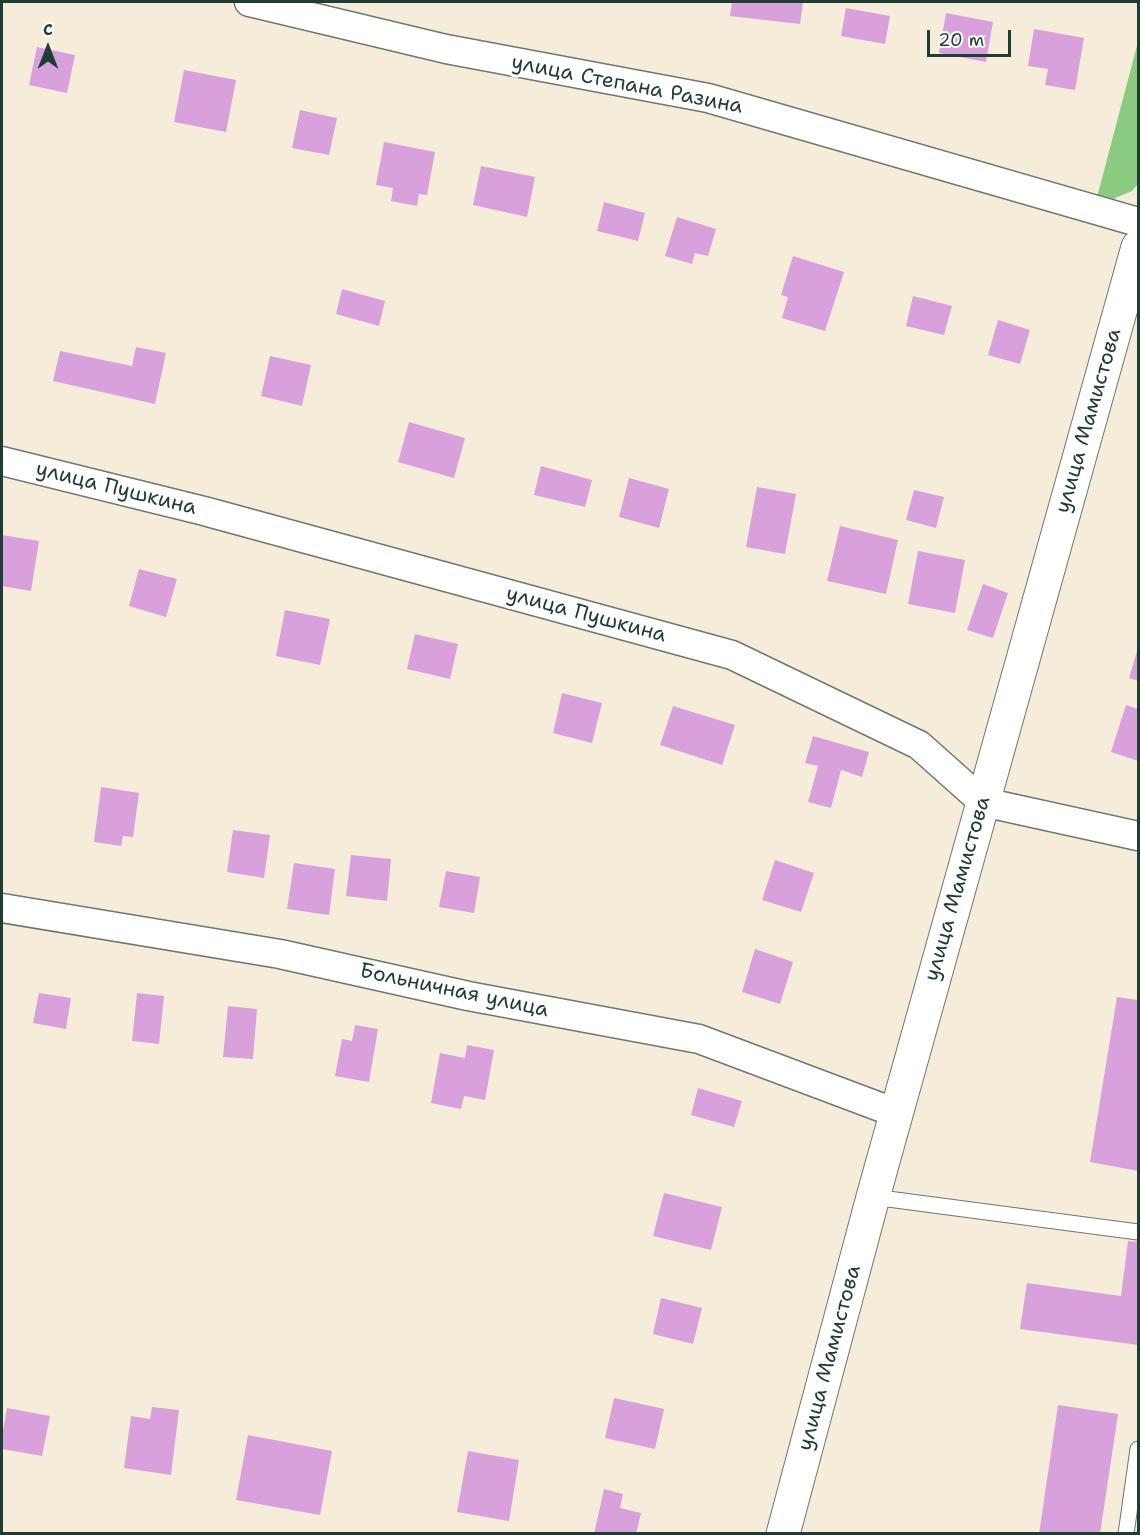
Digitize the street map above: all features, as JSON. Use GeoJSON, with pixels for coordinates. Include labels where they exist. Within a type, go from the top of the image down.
{"type":"FeatureCollection","features":[{"type":"Feature","properties":{"kind":"street","name":"улица Степана Разина"},"geometry":{"type":"LineString","coordinates":[[249,2],[446,49],[708,98],[1138,222]]}},
{"type":"Feature","properties":{"kind":"street","name":"улица Мамистова"},"geometry":{"type":"LineString","coordinates":[[783,1533],[896,1113],[1138,247]]}},
{"type":"Feature","properties":{"kind":"street","name":"улица Пушкина"},"geometry":{"type":"LineString","coordinates":[[2,461],[204,511],[732,655],[919,745],[982,802],[1138,836]]}},
{"type":"Feature","properties":{"kind":"street","name":"Больничная улица"},"geometry":{"type":"LineString","coordinates":[[2,908],[280,954],[468,996],[699,1039],[896,1113]]}},
{"type":"Feature","properties":{"kind":"lane"},"geometry":{"type":"LineString","coordinates":[[873,1197],[1138,1232]]}},
{"type":"Feature","properties":{"kind":"lane"},"geometry":{"type":"LineString","coordinates":[[1126,1533],[1138,1456]]}},
{"type":"Feature","properties":{"kind":"green space"},"geometry":{"type":"Polygon","coordinates":[[[1138,42],[1138,184],[1132,191],[1113,199],[1096,201],[1138,42]]]}},
{"type":"Feature","properties":{"kind":"building"},"geometry":{"type":"Polygon","coordinates":[[[732,2],[803,2],[800,24],[730,16],[732,2]]]}},
{"type":"Feature","properties":{"kind":"building"},"geometry":{"type":"Polygon","coordinates":[[[846,8],[890,16],[885,44],[841,36],[846,8]]]}},
{"type":"Feature","properties":{"kind":"building"},"geometry":{"type":"Polygon","coordinates":[[[946,13],[993,22],[986,62],[939,53],[946,13]]]}},
{"type":"Feature","properties":{"kind":"building"},"geometry":{"type":"Polygon","coordinates":[[[1034,29],[1084,38],[1075,90],[1045,85],[1048,69],[1028,66],[1034,29]]]}},
{"type":"Feature","properties":{"kind":"building"},"geometry":{"type":"Polygon","coordinates":[[[37,47],[75,55],[67,93],[29,85],[37,47]]]}},
{"type":"Feature","properties":{"kind":"building"},"geometry":{"type":"Polygon","coordinates":[[[184,70],[236,80],[226,132],[174,122],[184,70]]]}},
{"type":"Feature","properties":{"kind":"building"},"geometry":{"type":"Polygon","coordinates":[[[300,110],[337,118],[329,155],[292,148],[300,110]]]}},
{"type":"Feature","properties":{"kind":"building"},"geometry":{"type":"Polygon","coordinates":[[[384,142],[435,152],[427,195],[419,194],[417,206],[391,201],[393,188],[376,185],[384,142]]]}},
{"type":"Feature","properties":{"kind":"building"},"geometry":{"type":"Polygon","coordinates":[[[481,166],[535,177],[527,217],[473,205],[481,166]]]}},
{"type":"Feature","properties":{"kind":"building"},"geometry":{"type":"Polygon","coordinates":[[[604,202],[645,213],[638,241],[597,231],[604,202]]]}},
{"type":"Feature","properties":{"kind":"building"},"geometry":{"type":"Polygon","coordinates":[[[677,217],[716,229],[708,256],[695,253],[692,264],[665,256],[677,217]]]}},
{"type":"Feature","properties":{"kind":"building"},"geometry":{"type":"Polygon","coordinates":[[[793,256],[844,272],[825,331],[782,318],[788,297],[781,295],[793,256]]]}},
{"type":"Feature","properties":{"kind":"building"},"geometry":{"type":"Polygon","coordinates":[[[342,289],[385,301],[379,326],[336,314],[342,289]]]}},
{"type":"Feature","properties":{"kind":"building"},"geometry":{"type":"Polygon","coordinates":[[[913,296],[952,306],[944,335],[906,326],[913,296]]]}},
{"type":"Feature","properties":{"kind":"building"},"geometry":{"type":"Polygon","coordinates":[[[998,320],[1030,330],[1020,364],[988,355],[998,320]]]}},
{"type":"Feature","properties":{"kind":"building"},"geometry":{"type":"Polygon","coordinates":[[[136,347],[166,353],[155,404],[53,381],[60,351],[132,366],[136,347]]]}},
{"type":"Feature","properties":{"kind":"building"},"geometry":{"type":"Polygon","coordinates":[[[270,356],[311,365],[302,406],[261,396],[270,356]]]}},
{"type":"Feature","properties":{"kind":"building"},"geometry":{"type":"Polygon","coordinates":[[[409,422],[465,438],[454,478],[398,462],[409,422]]]}},
{"type":"Feature","properties":{"kind":"building"},"geometry":{"type":"Polygon","coordinates":[[[541,466],[592,480],[585,507],[534,495],[541,466]]]}},
{"type":"Feature","properties":{"kind":"building"},"geometry":{"type":"Polygon","coordinates":[[[629,478],[669,489],[659,528],[619,517],[629,478]]]}},
{"type":"Feature","properties":{"kind":"building"},"geometry":{"type":"Polygon","coordinates":[[[757,487],[796,494],[785,554],[746,547],[757,487]]]}},
{"type":"Feature","properties":{"kind":"building"},"geometry":{"type":"Polygon","coordinates":[[[914,490],[944,497],[936,528],[906,520],[914,490]]]}},
{"type":"Feature","properties":{"kind":"building"},"geometry":{"type":"Polygon","coordinates":[[[840,526],[898,540],[886,594],[827,581],[840,526]]]}},
{"type":"Feature","properties":{"kind":"building"},"geometry":{"type":"Polygon","coordinates":[[[2,535],[39,541],[31,591],[2,586],[2,535]]]}},
{"type":"Feature","properties":{"kind":"building"},"geometry":{"type":"Polygon","coordinates":[[[918,551],[965,560],[955,613],[908,604],[918,551]]]}},
{"type":"Feature","properties":{"kind":"building"},"geometry":{"type":"Polygon","coordinates":[[[139,569],[177,579],[166,617],[129,606],[139,569]]]}},
{"type":"Feature","properties":{"kind":"building"},"geometry":{"type":"Polygon","coordinates":[[[983,584],[1008,593],[993,638],[967,630],[983,584]]]}},
{"type":"Feature","properties":{"kind":"building"},"geometry":{"type":"Polygon","coordinates":[[[285,610],[330,619],[320,665],[276,656],[285,610]]]}},
{"type":"Feature","properties":{"kind":"building"},"geometry":{"type":"Polygon","coordinates":[[[415,634],[458,644],[450,679],[407,669],[415,634]]]}},
{"type":"Feature","properties":{"kind":"building"},"geometry":{"type":"Polygon","coordinates":[[[1138,648],[1138,681],[1129,678],[1138,648]]]}},
{"type":"Feature","properties":{"kind":"building"},"geometry":{"type":"Polygon","coordinates":[[[562,693],[602,703],[592,743],[553,733],[562,693]]]}},
{"type":"Feature","properties":{"kind":"building"},"geometry":{"type":"Polygon","coordinates":[[[1126,705],[1138,709],[1138,761],[1111,752],[1126,705]]]}},
{"type":"Feature","properties":{"kind":"building"},"geometry":{"type":"Polygon","coordinates":[[[673,706],[735,725],[722,765],[660,745],[673,706]]]}},
{"type":"Feature","properties":{"kind":"building"},"geometry":{"type":"Polygon","coordinates":[[[813,736],[869,752],[862,777],[841,770],[831,808],[808,802],[818,766],[805,763],[813,736]]]}},
{"type":"Feature","properties":{"kind":"building"},"geometry":{"type":"Polygon","coordinates":[[[101,787],[139,793],[133,837],[123,836],[121,846],[94,842],[101,787]]]}},
{"type":"Feature","properties":{"kind":"building"},"geometry":{"type":"Polygon","coordinates":[[[233,830],[270,835],[264,878],[227,872],[233,830]]]}},
{"type":"Feature","properties":{"kind":"building"},"geometry":{"type":"Polygon","coordinates":[[[351,855],[391,859],[387,901],[346,896],[351,855]]]}},
{"type":"Feature","properties":{"kind":"building"},"geometry":{"type":"Polygon","coordinates":[[[775,860],[814,873],[801,912],[762,900],[775,860]]]}},
{"type":"Feature","properties":{"kind":"building"},"geometry":{"type":"Polygon","coordinates":[[[294,863],[335,869],[329,915],[287,909],[294,863]]]}},
{"type":"Feature","properties":{"kind":"building"},"geometry":{"type":"Polygon","coordinates":[[[446,871],[480,877],[474,913],[439,907],[446,871]]]}},
{"type":"Feature","properties":{"kind":"building"},"geometry":{"type":"Polygon","coordinates":[[[755,949],[793,962],[780,1004],[742,992],[755,949]]]}},
{"type":"Feature","properties":{"kind":"building"},"geometry":{"type":"Polygon","coordinates":[[[39,993],[71,998],[66,1029],[33,1023],[39,993]]]}},
{"type":"Feature","properties":{"kind":"building"},"geometry":{"type":"Polygon","coordinates":[[[137,993],[164,996],[159,1044],[132,1041],[137,993]]]}},
{"type":"Feature","properties":{"kind":"building"},"geometry":{"type":"Polygon","coordinates":[[[1117,997],[1138,1000],[1138,1171],[1090,1162],[1117,997]]]}},
{"type":"Feature","properties":{"kind":"building"},"geometry":{"type":"Polygon","coordinates":[[[228,1006],[257,1009],[253,1059],[223,1057],[228,1006]]]}},
{"type":"Feature","properties":{"kind":"building"},"geometry":{"type":"Polygon","coordinates":[[[355,1025],[378,1029],[369,1082],[335,1076],[342,1039],[352,1041],[355,1025]]]}},
{"type":"Feature","properties":{"kind":"building"},"geometry":{"type":"Polygon","coordinates":[[[467,1045],[494,1050],[485,1100],[464,1096],[461,1109],[431,1103],[440,1053],[465,1058],[467,1045]]]}},
{"type":"Feature","properties":{"kind":"building"},"geometry":{"type":"Polygon","coordinates":[[[698,1088],[742,1101],[734,1127],[691,1115],[698,1088]]]}},
{"type":"Feature","properties":{"kind":"building"},"geometry":{"type":"Polygon","coordinates":[[[664,1193],[722,1207],[711,1250],[653,1236],[664,1193]]]}},
{"type":"Feature","properties":{"kind":"building"},"geometry":{"type":"Polygon","coordinates":[[[1128,1241],[1138,1242],[1138,1345],[1020,1329],[1027,1283],[1121,1296],[1128,1241]]]}},
{"type":"Feature","properties":{"kind":"building"},"geometry":{"type":"Polygon","coordinates":[[[661,1298],[702,1308],[693,1344],[653,1334],[661,1298]]]}},
{"type":"Feature","properties":{"kind":"building"},"geometry":{"type":"Polygon","coordinates":[[[614,1398],[664,1409],[655,1449],[605,1438],[614,1398]]]}},
{"type":"Feature","properties":{"kind":"building"},"geometry":{"type":"Polygon","coordinates":[[[1058,1405],[1118,1414],[1100,1534],[1039,1534],[1058,1405]]]}},
{"type":"Feature","properties":{"kind":"building"},"geometry":{"type":"Polygon","coordinates":[[[152,1407],[179,1410],[171,1475],[124,1468],[131,1416],[150,1419],[152,1407]]]}},
{"type":"Feature","properties":{"kind":"building"},"geometry":{"type":"Polygon","coordinates":[[[7,1408],[50,1416],[42,1456],[2,1449],[7,1408]]]}},
{"type":"Feature","properties":{"kind":"building"},"geometry":{"type":"Polygon","coordinates":[[[248,1435],[332,1451],[320,1515],[236,1500],[248,1435]]]}},
{"type":"Feature","properties":{"kind":"building"},"geometry":{"type":"Polygon","coordinates":[[[468,1451],[519,1460],[509,1521],[457,1512],[468,1451]]]}},
{"type":"Feature","properties":{"kind":"building"},"geometry":{"type":"Polygon","coordinates":[[[604,1489],[623,1494],[620,1508],[641,1513],[636,1534],[594,1534],[604,1489]]]}}]}
